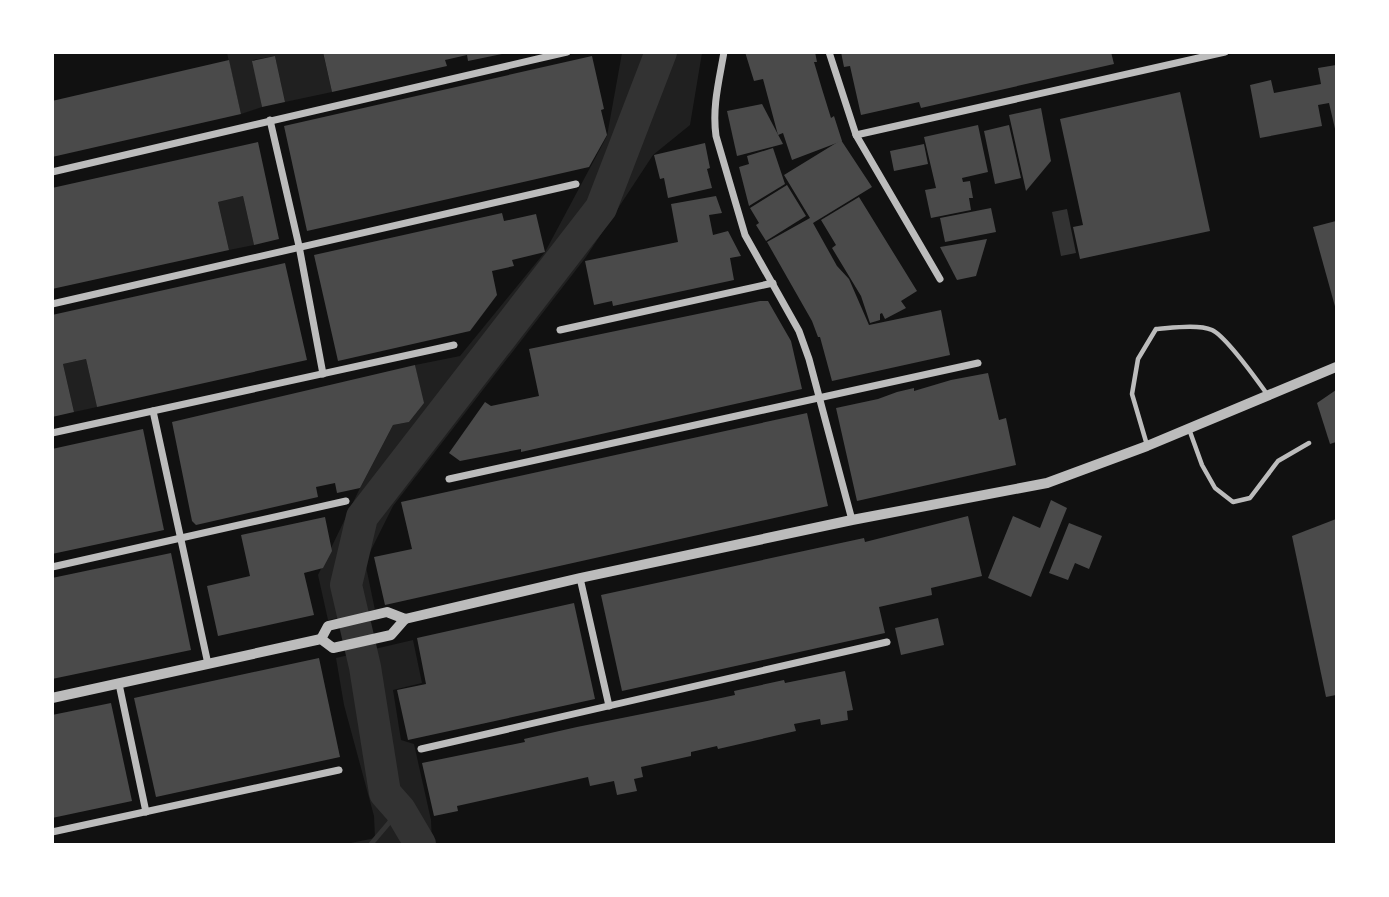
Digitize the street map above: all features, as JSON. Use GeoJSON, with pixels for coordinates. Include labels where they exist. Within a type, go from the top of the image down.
{"type":"FeatureCollection","features":[{"type":"Feature","properties":{"kind":"street"},"geometry":{"type":"LineString","coordinates":[[52,172],[567,52]]}},
{"type":"Feature","properties":{"kind":"street"},"geometry":{"type":"LineString","coordinates":[[724,52],[713,119],[716,136],[745,235],[799,331],[852,520]]}},
{"type":"Feature","properties":{"kind":"street"},"geometry":{"type":"LineString","coordinates":[[828,52],[856,135],[940,279]]}},
{"type":"Feature","properties":{"kind":"street"},"geometry":{"type":"LineString","coordinates":[[1184,52],[1185,61]]}},
{"type":"Feature","properties":{"kind":"street"},"geometry":{"type":"LineString","coordinates":[[856,135],[1225,52]]}},
{"type":"Feature","properties":{"kind":"street"},"geometry":{"type":"LineString","coordinates":[[270,120],[299,246],[323,373]]}},
{"type":"Feature","properties":{"kind":"street"},"geometry":{"type":"LineString","coordinates":[[52,304],[576,184]]}},
{"type":"Feature","properties":{"kind":"street"},"geometry":{"type":"LineString","coordinates":[[560,330],[773,283]]}},
{"type":"Feature","properties":{"kind":"street"},"geometry":{"type":"LineString","coordinates":[[52,433],[454,345]]}},
{"type":"Feature","properties":{"kind":"street"},"geometry":{"type":"LineString","coordinates":[[449,479],[978,363]]}},
{"type":"Feature","properties":{"kind":"street"},"geometry":{"type":"LineString","coordinates":[[52,698],[321,639],[328,626],[387,612],[405,619],[580,578],[852,520],[1047,483],[1147,446],[1336,367]]}},
{"type":"Feature","properties":{"kind":"street"},"geometry":{"type":"LineString","coordinates":[[153,411],[208,664]]}},
{"type":"Feature","properties":{"kind":"street"},"geometry":{"type":"LineString","coordinates":[[52,567],[346,500]]}},
{"type":"Feature","properties":{"kind":"street"},"geometry":{"type":"LineString","coordinates":[[580,578],[609,706]]}},
{"type":"Feature","properties":{"kind":"street"},"geometry":{"type":"LineString","coordinates":[[321,639],[333,648],[391,635],[405,619]]}},
{"type":"Feature","properties":{"kind":"street"},"geometry":{"type":"LineString","coordinates":[[421,749],[887,642]]}},
{"type":"Feature","properties":{"kind":"street"},"geometry":{"type":"LineString","coordinates":[[119,684],[146,811]]}},
{"type":"Feature","properties":{"kind":"street"},"geometry":{"type":"LineString","coordinates":[[52,832],[339,770]]}},
{"type":"Feature","properties":{"kind":"lane"},"geometry":{"type":"LineString","coordinates":[[1147,446],[1132,394],[1138,359],[1156,329],[1186,327],[1213,330],[1244,363],[1268,396]]}},
{"type":"Feature","properties":{"kind":"lane"},"geometry":{"type":"LineString","coordinates":[[1189,429],[1214,488],[1233,502],[1250,498],[1278,461],[1309,443]]}},
{"type":"Feature","properties":{"kind":"shaded area"},"geometry":{"type":"Polygon","coordinates":[[[227,53],[323,53],[332,92],[285,102],[275,56],[253,60],[262,107],[241,114],[227,53]]]}},
{"type":"Feature","properties":{"kind":"shaded area"},"geometry":{"type":"Polygon","coordinates":[[[622,53],[702,53],[690,125],[653,155],[586,257],[393,506],[365,562],[375,610],[328,620],[318,575],[393,425],[409,422],[423,403],[415,365],[460,356],[545,252],[607,136],[622,53]]]}},
{"type":"Feature","properties":{"kind":"shaded area"},"geometry":{"type":"Polygon","coordinates":[[[243,196],[254,245],[229,250],[218,202],[243,196]]]}},
{"type":"Feature","properties":{"kind":"shaded area"},"geometry":{"type":"Polygon","coordinates":[[[1067,209],[1076,253],[1061,256],[1052,212],[1067,209]]]}},
{"type":"Feature","properties":{"kind":"shaded area"},"geometry":{"type":"Polygon","coordinates":[[[86,359],[97,407],[74,412],[63,364],[86,359]]]}},
{"type":"Feature","properties":{"kind":"shaded area"},"geometry":{"type":"Polygon","coordinates":[[[413,640],[422,683],[393,690],[401,740],[414,744],[431,820],[432,844],[346,844],[375,838],[374,816],[344,705],[336,658],[413,640]]]}},
{"type":"Feature","properties":{"kind":"building"},"geometry":{"type":"Polygon","coordinates":[[[323,52],[502,54],[468,61],[467,55],[445,60],[447,66],[332,92],[323,52]]]}},
{"type":"Feature","properties":{"kind":"building"},"geometry":{"type":"Polygon","coordinates":[[[745,52],[815,52],[817,62],[814,62],[822,89],[842,141],[792,160],[783,133],[778,135],[763,79],[754,81],[745,52]]]}},
{"type":"Feature","properties":{"kind":"building"},"geometry":{"type":"Polygon","coordinates":[[[841,52],[1111,52],[1114,64],[921,108],[919,102],[861,115],[850,66],[844,67],[841,52]]]}},
{"type":"Feature","properties":{"kind":"building"},"geometry":{"type":"Polygon","coordinates":[[[275,56],[285,102],[262,107],[252,61],[275,56]]]}},
{"type":"Feature","properties":{"kind":"building"},"geometry":{"type":"Polygon","coordinates":[[[592,56],[607,135],[589,167],[307,231],[284,126],[592,56]]]}},
{"type":"Feature","properties":{"kind":"building"},"geometry":{"type":"Polygon","coordinates":[[[229,60],[241,114],[52,157],[52,101],[229,60]]]}},
{"type":"Feature","properties":{"kind":"building"},"geometry":{"type":"Polygon","coordinates":[[[1336,65],[1336,133],[1329,103],[1318,105],[1322,126],[1260,138],[1250,85],[1271,80],[1274,93],[1321,84],[1318,68],[1336,65]]]}},
{"type":"Feature","properties":{"kind":"building"},"geometry":{"type":"Polygon","coordinates":[[[1180,92],[1210,231],[1080,259],[1073,227],[1083,225],[1060,119],[1180,92]]]}},
{"type":"Feature","properties":{"kind":"building"},"geometry":{"type":"Polygon","coordinates":[[[762,104],[783,144],[737,156],[727,111],[762,104]]]}},
{"type":"Feature","properties":{"kind":"building"},"geometry":{"type":"Polygon","coordinates":[[[1041,108],[1051,161],[1026,191],[1009,115],[1041,108]]]}},
{"type":"Feature","properties":{"kind":"building"},"geometry":{"type":"Polygon","coordinates":[[[978,125],[988,172],[962,178],[963,182],[970,181],[973,198],[969,198],[971,210],[931,218],[925,190],[936,188],[924,137],[978,125]]]}},
{"type":"Feature","properties":{"kind":"building"},"geometry":{"type":"Polygon","coordinates":[[[1009,125],[1021,178],[995,184],[984,131],[1009,125]]]}},
{"type":"Feature","properties":{"kind":"building"},"geometry":{"type":"Polygon","coordinates":[[[841,140],[872,187],[813,223],[837,266],[849,279],[869,325],[941,310],[950,355],[832,381],[820,337],[767,242],[810,218],[784,175],[841,140]]]}},
{"type":"Feature","properties":{"kind":"building"},"geometry":{"type":"Polygon","coordinates":[[[258,142],[279,239],[254,245],[243,196],[218,202],[229,250],[52,289],[52,188],[258,142]]]}},
{"type":"Feature","properties":{"kind":"building"},"geometry":{"type":"Polygon","coordinates":[[[705,143],[712,188],[668,198],[664,178],[660,179],[654,155],[705,143]]]}},
{"type":"Feature","properties":{"kind":"building"},"geometry":{"type":"Polygon","coordinates":[[[924,144],[928,164],[894,171],[890,151],[924,144]]]}},
{"type":"Feature","properties":{"kind":"building"},"geometry":{"type":"Polygon","coordinates":[[[773,148],[785,184],[749,206],[739,167],[749,164],[747,156],[773,148]]]}},
{"type":"Feature","properties":{"kind":"building"},"geometry":{"type":"Polygon","coordinates":[[[787,185],[806,216],[766,241],[750,208],[787,185]]]}},
{"type":"Feature","properties":{"kind":"building"},"geometry":{"type":"Polygon","coordinates":[[[716,196],[722,213],[709,215],[713,235],[728,231],[741,256],[730,258],[734,280],[613,306],[612,301],[594,305],[585,261],[678,242],[671,204],[716,196]]]}},
{"type":"Feature","properties":{"kind":"building"},"geometry":{"type":"Polygon","coordinates":[[[859,197],[917,291],[901,301],[906,308],[885,319],[882,313],[880,320],[870,323],[861,296],[832,248],[836,245],[821,220],[859,197]]]}},
{"type":"Feature","properties":{"kind":"building"},"geometry":{"type":"Polygon","coordinates":[[[991,208],[996,232],[945,242],[940,218],[991,208]]]}},
{"type":"Feature","properties":{"kind":"building"},"geometry":{"type":"Polygon","coordinates":[[[502,213],[504,221],[536,214],[545,252],[512,260],[514,266],[492,271],[497,295],[470,331],[338,361],[314,255],[502,213]]]}},
{"type":"Feature","properties":{"kind":"building"},"geometry":{"type":"Polygon","coordinates":[[[1336,221],[1336,310],[1313,227],[1336,221]]]}},
{"type":"Feature","properties":{"kind":"building"},"geometry":{"type":"Polygon","coordinates":[[[987,239],[976,276],[957,280],[940,247],[987,239]]]}},
{"type":"Feature","properties":{"kind":"building"},"geometry":{"type":"Polygon","coordinates":[[[285,263],[307,360],[97,407],[86,359],[63,364],[74,412],[52,417],[52,315],[285,263]]]}},
{"type":"Feature","properties":{"kind":"building"},"geometry":{"type":"Polygon","coordinates":[[[768,301],[791,341],[802,389],[521,452],[521,449],[460,461],[449,453],[485,402],[491,406],[539,396],[529,349],[768,301]]]}},
{"type":"Feature","properties":{"kind":"building"},"geometry":{"type":"Polygon","coordinates":[[[415,365],[424,403],[409,422],[393,425],[360,488],[337,493],[335,483],[316,487],[318,497],[196,525],[192,521],[172,422],[415,365]]]}},
{"type":"Feature","properties":{"kind":"building"},"geometry":{"type":"Polygon","coordinates":[[[988,373],[999,420],[1006,418],[1016,465],[857,501],[836,408],[988,373]]]}},
{"type":"Feature","properties":{"kind":"building"},"geometry":{"type":"Polygon","coordinates":[[[1336,390],[1336,442],[1330,444],[1317,403],[1336,390]]]}},
{"type":"Feature","properties":{"kind":"building"},"geometry":{"type":"Polygon","coordinates":[[[807,413],[828,506],[385,605],[374,557],[412,549],[401,502],[807,413]]]}},
{"type":"Feature","properties":{"kind":"building"},"geometry":{"type":"Polygon","coordinates":[[[143,429],[164,530],[52,554],[52,449],[143,429]]]}},
{"type":"Feature","properties":{"kind":"building"},"geometry":{"type":"Polygon","coordinates":[[[1051,500],[1067,508],[1031,597],[988,578],[1013,516],[1040,528],[1051,500]]]}},
{"type":"Feature","properties":{"kind":"building"},"geometry":{"type":"Polygon","coordinates":[[[968,516],[982,576],[931,588],[932,595],[879,607],[885,633],[622,691],[601,595],[864,538],[865,542],[968,516]]]}},
{"type":"Feature","properties":{"kind":"building"},"geometry":{"type":"Polygon","coordinates":[[[325,517],[332,551],[323,568],[304,573],[314,615],[218,636],[207,586],[250,576],[241,535],[325,517]]]}},
{"type":"Feature","properties":{"kind":"building"},"geometry":{"type":"Polygon","coordinates":[[[1336,519],[1336,695],[1326,697],[1292,536],[1336,519]]]}},
{"type":"Feature","properties":{"kind":"building"},"geometry":{"type":"Polygon","coordinates":[[[1069,523],[1102,536],[1089,569],[1075,563],[1068,580],[1049,573],[1069,523]]]}},
{"type":"Feature","properties":{"kind":"building"},"geometry":{"type":"Polygon","coordinates":[[[171,553],[191,650],[52,679],[52,578],[171,553]]]}},
{"type":"Feature","properties":{"kind":"building"},"geometry":{"type":"Polygon","coordinates":[[[574,603],[595,699],[408,740],[397,690],[426,684],[417,638],[574,603]]]}},
{"type":"Feature","properties":{"kind":"building"},"geometry":{"type":"Polygon","coordinates":[[[938,618],[944,645],[901,655],[895,628],[938,618]]]}},
{"type":"Feature","properties":{"kind":"building"},"geometry":{"type":"Polygon","coordinates":[[[319,658],[340,757],[156,797],[134,698],[319,658]]]}},
{"type":"Feature","properties":{"kind":"building"},"geometry":{"type":"Polygon","coordinates":[[[845,671],[853,710],[847,711],[848,720],[821,725],[820,719],[794,724],[796,731],[718,749],[717,746],[691,752],[691,756],[641,767],[643,777],[634,779],[637,791],[617,795],[614,781],[590,786],[588,777],[457,806],[458,811],[434,816],[422,763],[525,742],[524,739],[577,727],[735,695],[734,691],[784,680],[785,683],[845,671]]]}},
{"type":"Feature","properties":{"kind":"building"},"geometry":{"type":"Polygon","coordinates":[[[111,703],[132,801],[52,818],[52,715],[111,703]]]}},
{"type":"Feature","properties":{"kind":"waterway"},"geometry":{"type":"LineString","coordinates":[[420,844],[400,810],[385,793],[365,667],[346,585],[362,517],[601,208],[661,52]]}},
{"type":"Feature","properties":{"kind":"waterway"},"geometry":{"type":"LineString","coordinates":[[371,844],[400,810]]}}]}
